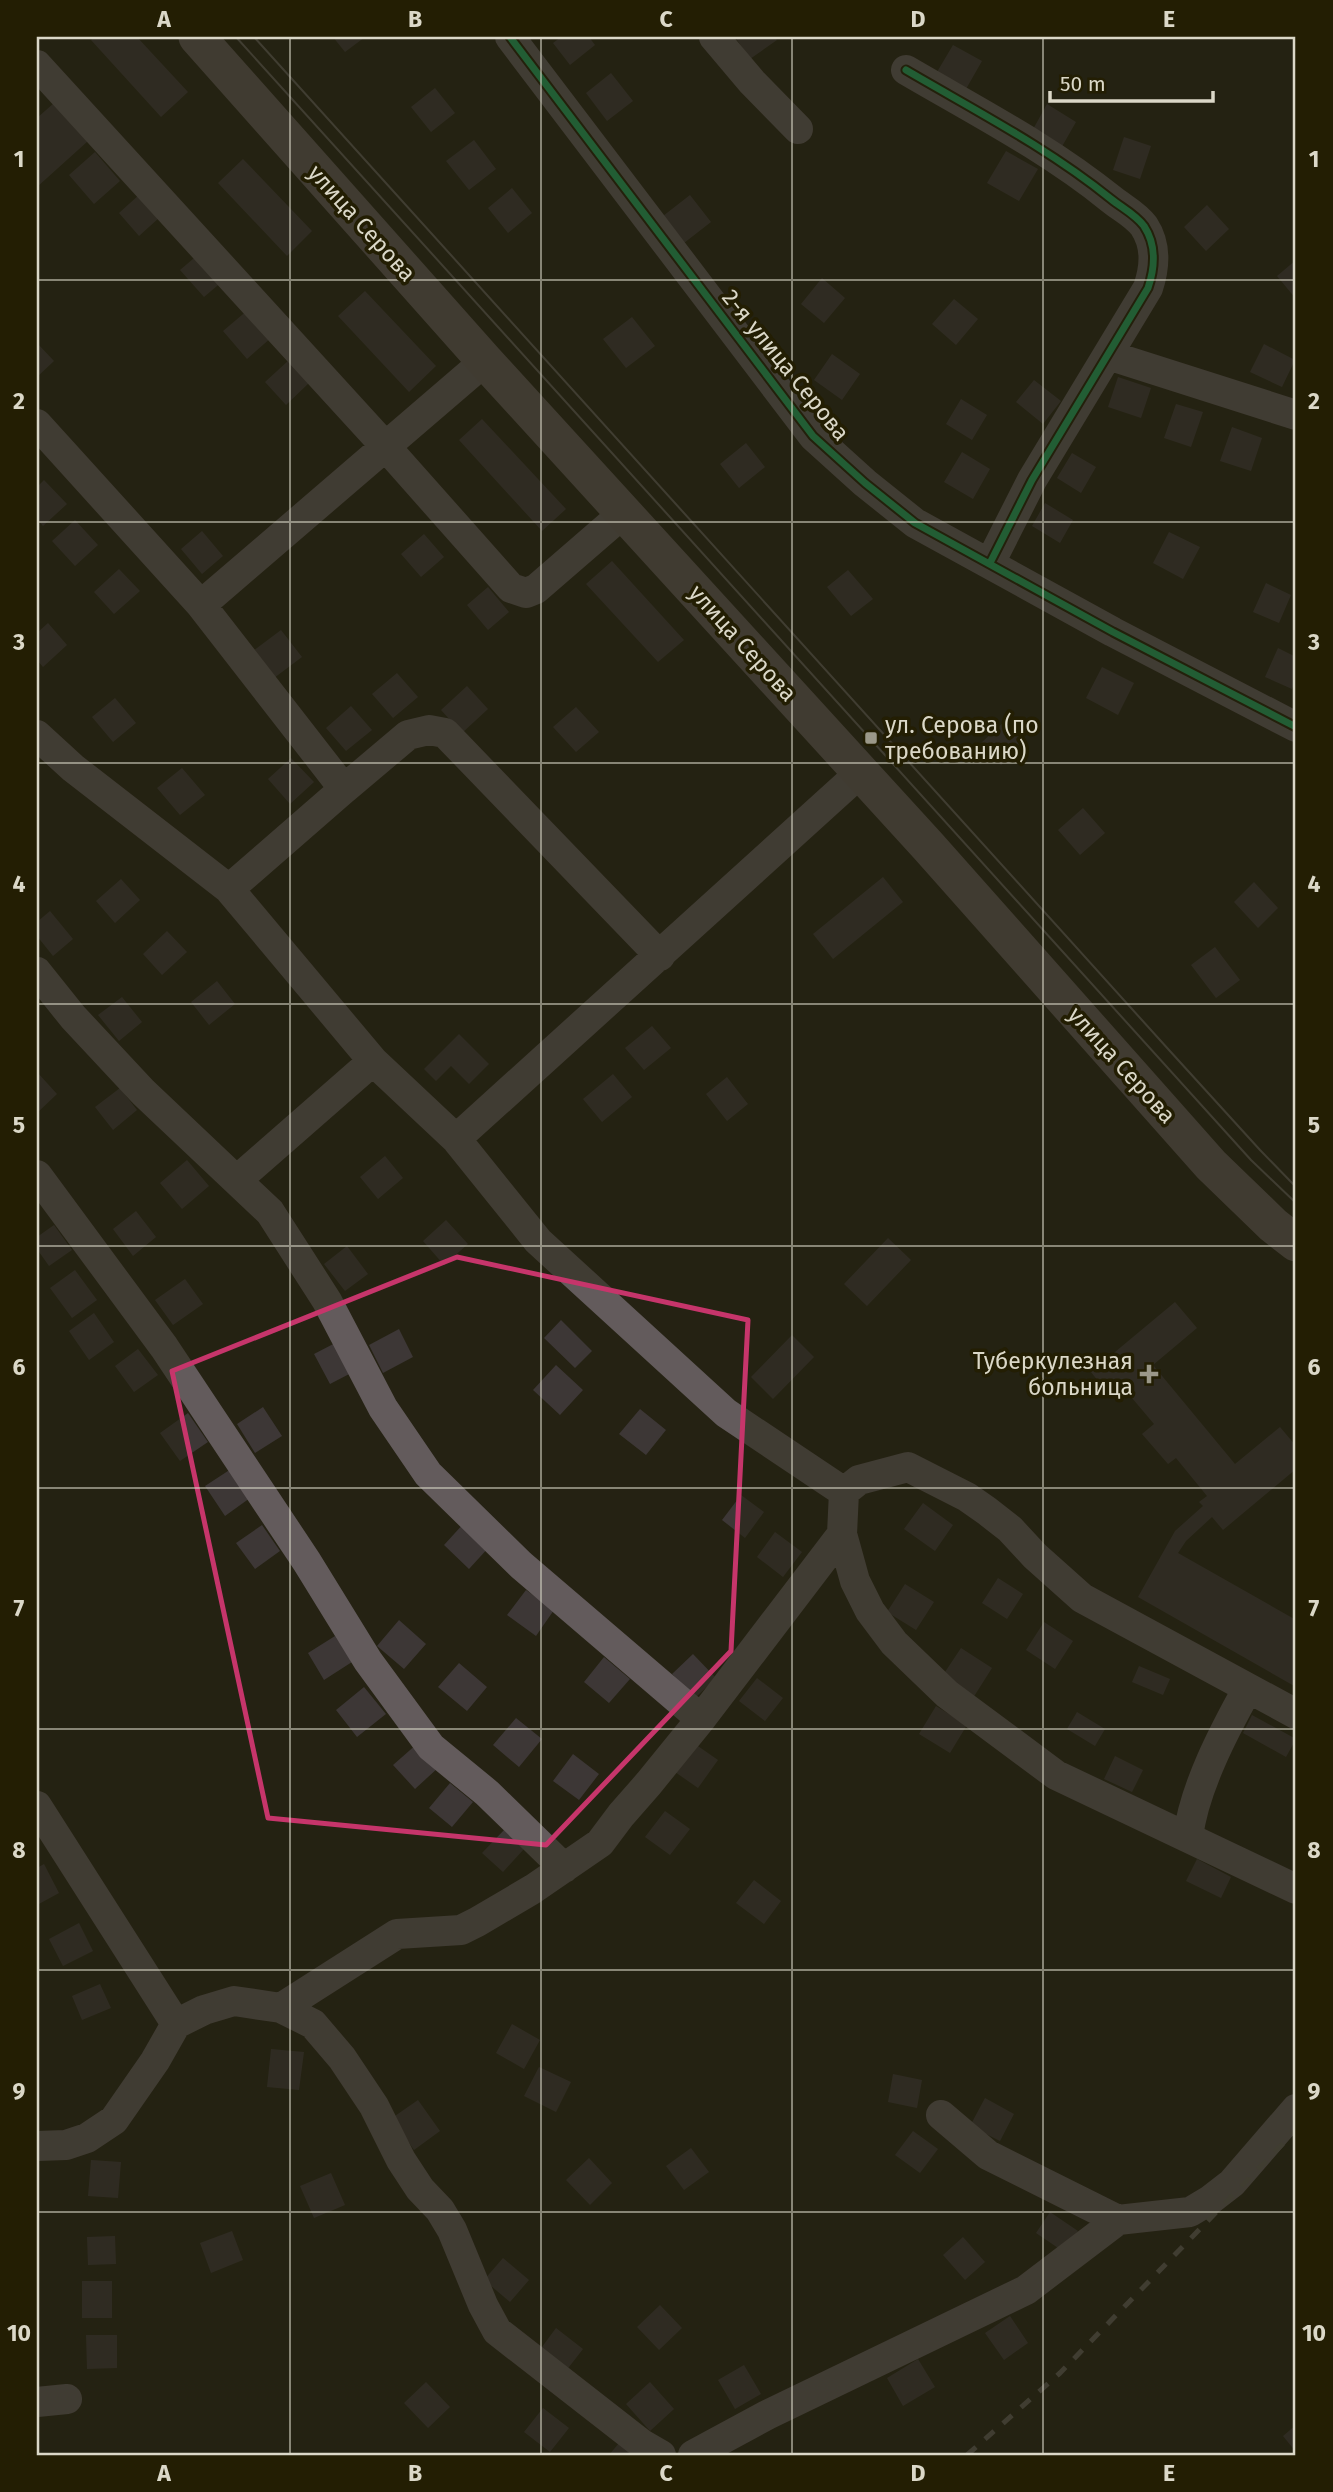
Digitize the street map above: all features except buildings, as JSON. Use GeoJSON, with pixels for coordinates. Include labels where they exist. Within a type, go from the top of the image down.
{"type":"FeatureCollection","features":[{"type":"Feature","properties":{"kind":"main road","name":"улица Серова"},"geometry":{"type":"LineString","coordinates":[[197,37],[485,361],[928,846],[1211,1165],[1273,1225],[1296,1243]]}},
{"type":"Feature","properties":{"kind":"street","name":"2-я улица Серова"},"geometry":{"type":"LineString","coordinates":[[510,37],[813,436],[891,506],[915,523],[1112,632],[1296,727]]}},
{"type":"Feature","properties":{"kind":"street"},"geometry":{"type":"LineString","coordinates":[[714,37],[798,130]]}},
{"type":"Feature","properties":{"kind":"street"},"geometry":{"type":"LineString","coordinates":[[37,65],[511,588],[526,593],[536,589],[625,512]]}},
{"type":"Feature","properties":{"kind":"street"},"geometry":{"type":"LineString","coordinates":[[906,70],[1058,159],[1136,217],[1145,228],[1154,256],[1148,288],[1032,480],[990,563]]}},
{"type":"Feature","properties":{"kind":"street"},"geometry":{"type":"LineString","coordinates":[[1108,355],[1296,415]]}},
{"type":"Feature","properties":{"kind":"street"},"geometry":{"type":"LineString","coordinates":[[201,605],[485,361]]}},
{"type":"Feature","properties":{"kind":"street"},"geometry":{"type":"LineString","coordinates":[[37,424],[201,605],[344,789]]}},
{"type":"Feature","properties":{"kind":"street"},"geometry":{"type":"LineString","coordinates":[[229,889],[408,736],[429,730],[445,733],[660,956]]}},
{"type":"Feature","properties":{"kind":"street"},"geometry":{"type":"LineString","coordinates":[[37,735],[73,768],[229,889],[373,1061],[456,1139],[538,1241],[726,1413],[844,1492]]}},
{"type":"Feature","properties":{"kind":"street"},"geometry":{"type":"LineString","coordinates":[[456,1139],[860,773]]}},
{"type":"Feature","properties":{"kind":"street"},"geometry":{"type":"LineString","coordinates":[[37,972],[73,1017],[143,1092],[270,1212],[327,1301],[383,1408],[428,1474],[522,1565],[701,1719]]}},
{"type":"Feature","properties":{"kind":"street"},"geometry":{"type":"LineString","coordinates":[[237,1180],[373,1061]]}},
{"type":"Feature","properties":{"kind":"street"},"geometry":{"type":"LineString","coordinates":[[37,1175],[164,1347],[307,1562],[368,1661],[431,1747],[487,1793],[565,1868]]}},
{"type":"Feature","properties":{"kind":"street"},"geometry":{"type":"LineString","coordinates":[[1296,1714],[1082,1598],[1035,1556],[1010,1529],[967,1496],[932,1478],[908,1467],[859,1480],[844,1492],[842,1534],[855,1581],[870,1611],[894,1643],[947,1694],[1056,1775],[1296,1889]]}},
{"type":"Feature","properties":{"kind":"street"},"geometry":{"type":"LineString","coordinates":[[281,2008],[397,1934],[461,1930],[533,1889],[600,1843],[701,1719],[842,1534]]}},
{"type":"Feature","properties":{"kind":"street"},"geometry":{"type":"LineString","coordinates":[[1188,1837],[1191,1811],[1200,1787],[1248,1688]]}},
{"type":"Feature","properties":{"kind":"street"},"geometry":{"type":"LineString","coordinates":[[37,1806],[176,2024]]}},
{"type":"Feature","properties":{"kind":"street"},"geometry":{"type":"LineString","coordinates":[[37,2146],[66,2145],[87,2138],[114,2120],[155,2061],[176,2024],[204,2010],[234,2001],[281,2008],[313,2024],[342,2058],[374,2106],[401,2160],[420,2189],[440,2210],[498,2331],[632,2436],[661,2455]]}},
{"type":"Feature","properties":{"kind":"street"},"geometry":{"type":"LineString","coordinates":[[693,2455],[767,2415],[1026,2290],[1118,2220],[1190,2212],[1232,2182],[1296,2109]]}},
{"type":"Feature","properties":{"kind":"street"},"geometry":{"type":"LineString","coordinates":[[942,2115],[988,2155],[1118,2220]]}},
{"type":"Feature","properties":{"kind":"street"},"geometry":{"type":"LineString","coordinates":[[37,2402],[67,2399]]}},
{"type":"Feature","properties":{"kind":"highlighted area"},"geometry":{"type":"Polygon","coordinates":[[[457,1257],[748,1320],[731,1651],[546,1845],[268,1818],[172,1371],[457,1257]]]}},
{"type":"Feature","properties":{"kind":"tram line"},"geometry":{"type":"LineString","coordinates":[[236,37],[1251,1160],[1296,1203]]}},
{"type":"Feature","properties":{"kind":"tram line"},"geometry":{"type":"LineString","coordinates":[[254,37],[1169,1050],[1296,1187]]}},
{"type":"Feature","properties":{"kind":"railway"},"geometry":{"type":"LineString","coordinates":[[967,2455],[1060,2373],[1296,2130]]}},
{"type":"Feature","properties":{"kind":"cycle path"},"geometry":{"type":"LineString","coordinates":[[510,37],[813,436],[865,483],[915,523],[1113,632],[1296,727]]}},
{"type":"Feature","properties":{"kind":"cycle path"},"geometry":{"type":"LineString","coordinates":[[906,70],[1011,131],[1087,180],[1144,226],[1153,249],[1148,288],[1032,480],[990,563]]}},
{"type":"Feature","properties":{"kind":"place","name":"ул. Серова (по требованию)"},"geometry":{"type":"Point","coordinates":[871,738]}},
{"type":"Feature","properties":{"kind":"place","name":"Туберкулезная больница"},"geometry":{"type":"Point","coordinates":[1149,1374]}}]}
